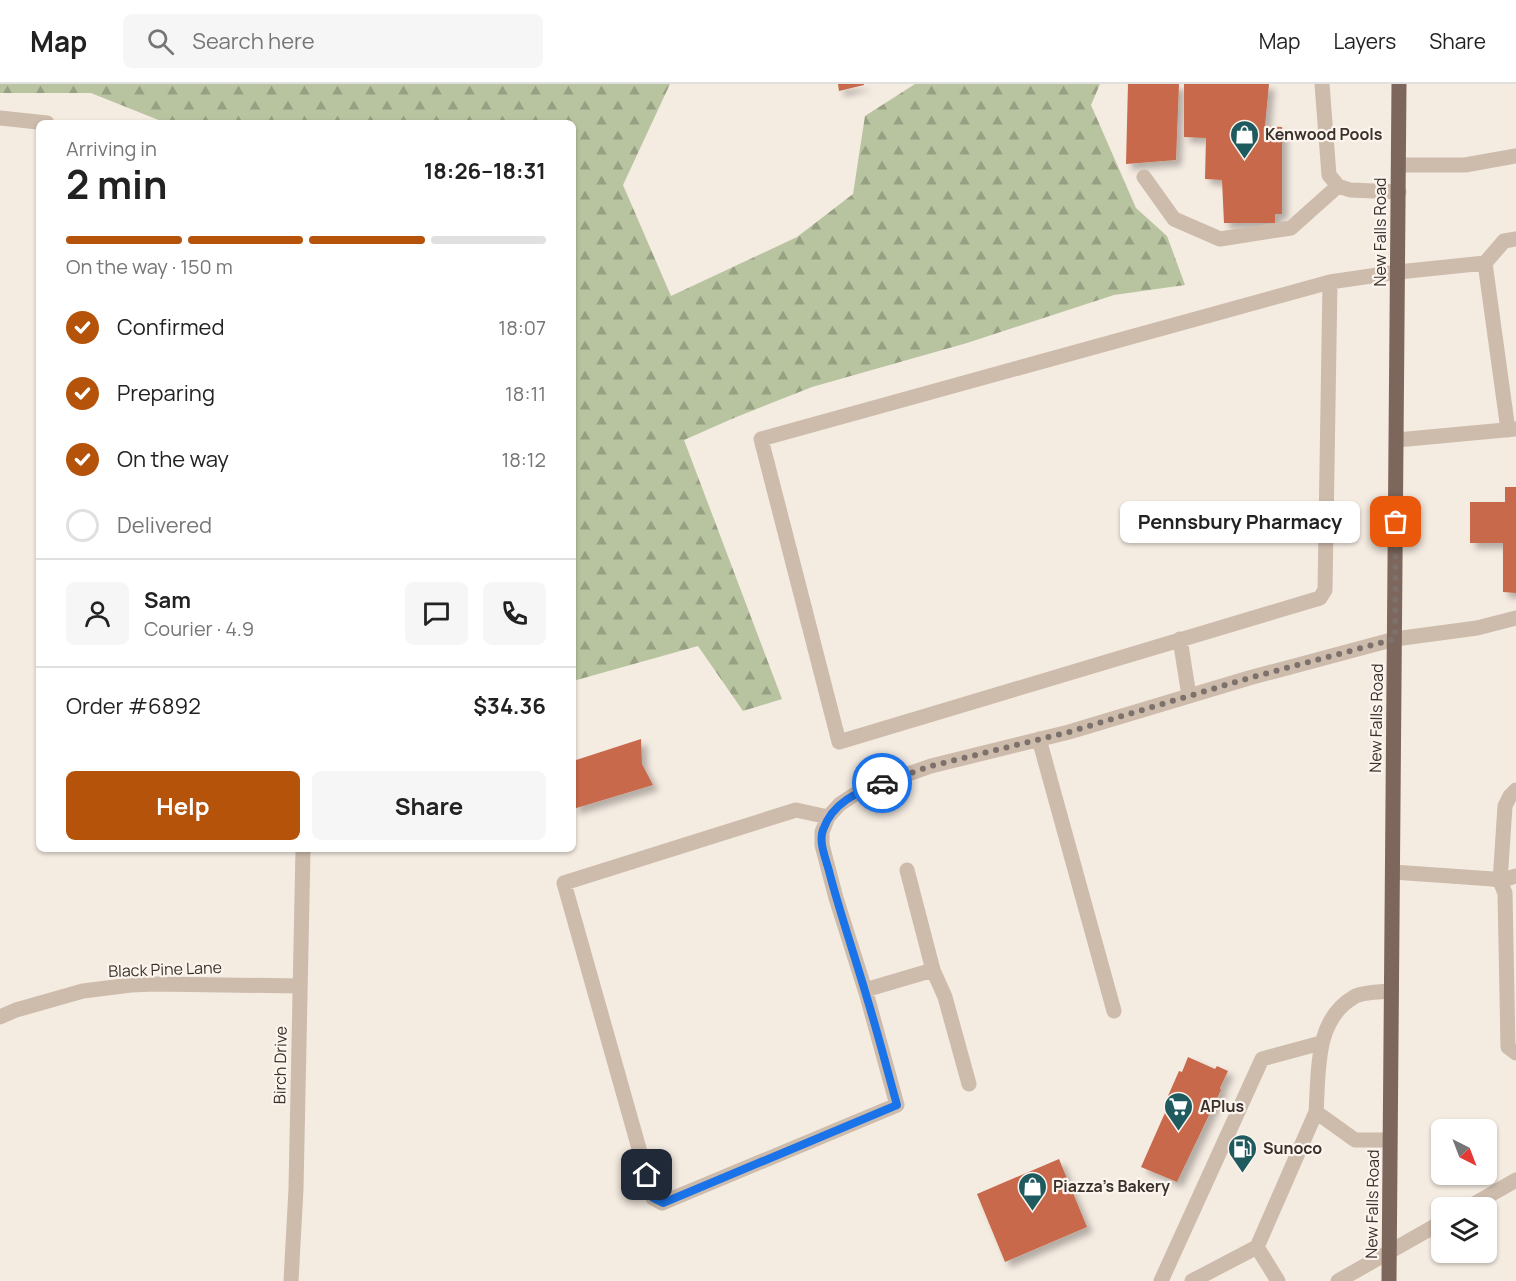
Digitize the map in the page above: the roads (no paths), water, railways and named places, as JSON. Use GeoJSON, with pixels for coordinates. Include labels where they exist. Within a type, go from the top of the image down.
{"type":"FeatureCollection","features":[{"type":"Feature","properties":{"kind":"main road","name":"New Falls Road"},"geometry":{"type":"LineString","coordinates":[[1389,1281],[1400,84]]}},
{"type":"Feature","properties":{"kind":"street"},"geometry":{"type":"LineString","coordinates":[[1322,84],[1329,175],[1338,186],[1350,190],[1399,192]]}},
{"type":"Feature","properties":{"kind":"street"},"geometry":{"type":"LineString","coordinates":[[0,118],[36,122]]}},
{"type":"Feature","properties":{"kind":"street"},"geometry":{"type":"LineString","coordinates":[[1399,165],[1464,165],[1516,156]]}},
{"type":"Feature","properties":{"kind":"street"},"geometry":{"type":"LineString","coordinates":[[1144,177],[1174,219],[1220,239],[1291,228],[1338,186]]}},
{"type":"Feature","properties":{"kind":"street"},"geometry":{"type":"LineString","coordinates":[[1330,282],[1325,590],[1320,597],[839,742],[761,438],[1330,282],[1485,263],[1504,241],[1516,239]]}},
{"type":"Feature","properties":{"kind":"street"},"geometry":{"type":"LineString","coordinates":[[1397,440],[1512,429],[1485,263]]}},
{"type":"Feature","properties":{"kind":"street"},"geometry":{"type":"LineString","coordinates":[[828,817],[796,810],[564,883],[653,1198],[663,1203],[897,1105],[822,845],[822,832],[828,817],[840,804],[860,791],[931,766],[1069,732],[1249,678],[1395,639],[1477,628],[1516,618]]}},
{"type":"Feature","properties":{"kind":"street"},"geometry":{"type":"LineString","coordinates":[[1180,639],[1189,696]]}},
{"type":"Feature","properties":{"kind":"street"},"geometry":{"type":"LineString","coordinates":[[1039,739],[1114,1011]]}},
{"type":"Feature","properties":{"kind":"street"},"geometry":{"type":"LineString","coordinates":[[1516,790],[1505,806],[1500,881],[1511,923],[1508,1047],[1516,1053]]}},
{"type":"Feature","properties":{"kind":"street","name":"Birch Drive"},"geometry":{"type":"LineString","coordinates":[[291,1281],[296,1189],[303,852]]}},
{"type":"Feature","properties":{"kind":"street"},"geometry":{"type":"LineString","coordinates":[[907,870],[933,970],[945,997],[969,1084]]}},
{"type":"Feature","properties":{"kind":"street"},"geometry":{"type":"LineString","coordinates":[[1392,872],[1500,881],[1516,876]]}},
{"type":"Feature","properties":{"kind":"street"},"geometry":{"type":"LineString","coordinates":[[865,990],[933,970]]}},
{"type":"Feature","properties":{"kind":"street","name":"Black Pine Lane"},"geometry":{"type":"LineString","coordinates":[[0,1017],[16,1010],[83,991],[131,985],[300,986]]}},
{"type":"Feature","properties":{"kind":"street"},"geometry":{"type":"LineString","coordinates":[[1192,1281],[1257,1247],[1316,1112],[1321,1043],[1334,1014],[1356,995],[1391,991]]}},
{"type":"Feature","properties":{"kind":"street"},"geometry":{"type":"LineString","coordinates":[[1161,1281],[1262,1059],[1321,1043]]}},
{"type":"Feature","properties":{"kind":"street"},"geometry":{"type":"LineString","coordinates":[[1316,1112],[1356,1140],[1390,1140]]}},
{"type":"Feature","properties":{"kind":"street"},"geometry":{"type":"LineString","coordinates":[[1486,1197],[1516,1180]]}},
{"type":"Feature","properties":{"kind":"street"},"geometry":{"type":"LineString","coordinates":[[1338,1281],[1431,1228]]}},
{"type":"Feature","properties":{"kind":"street"},"geometry":{"type":"LineString","coordinates":[[1257,1247],[1278,1281]]}},
{"type":"Feature","properties":{"kind":"place","name":"Kenwood Pools"},"geometry":{"type":"Point","coordinates":[1244,160]}},
{"type":"Feature","properties":{"kind":"place","name":"Pennsbury Pharmacy"},"geometry":{"type":"Point","coordinates":[1396,522]}},
{"type":"Feature","properties":{"kind":"place","name":"APlus"},"geometry":{"type":"Point","coordinates":[1179,1132]}},
{"type":"Feature","properties":{"kind":"place","name":"Sunoco"},"geometry":{"type":"Point","coordinates":[1242,1174]}},
{"type":"Feature","properties":{"kind":"place","name":"Piazza's Bakery"},"geometry":{"type":"Point","coordinates":[1032,1212]}}]}
